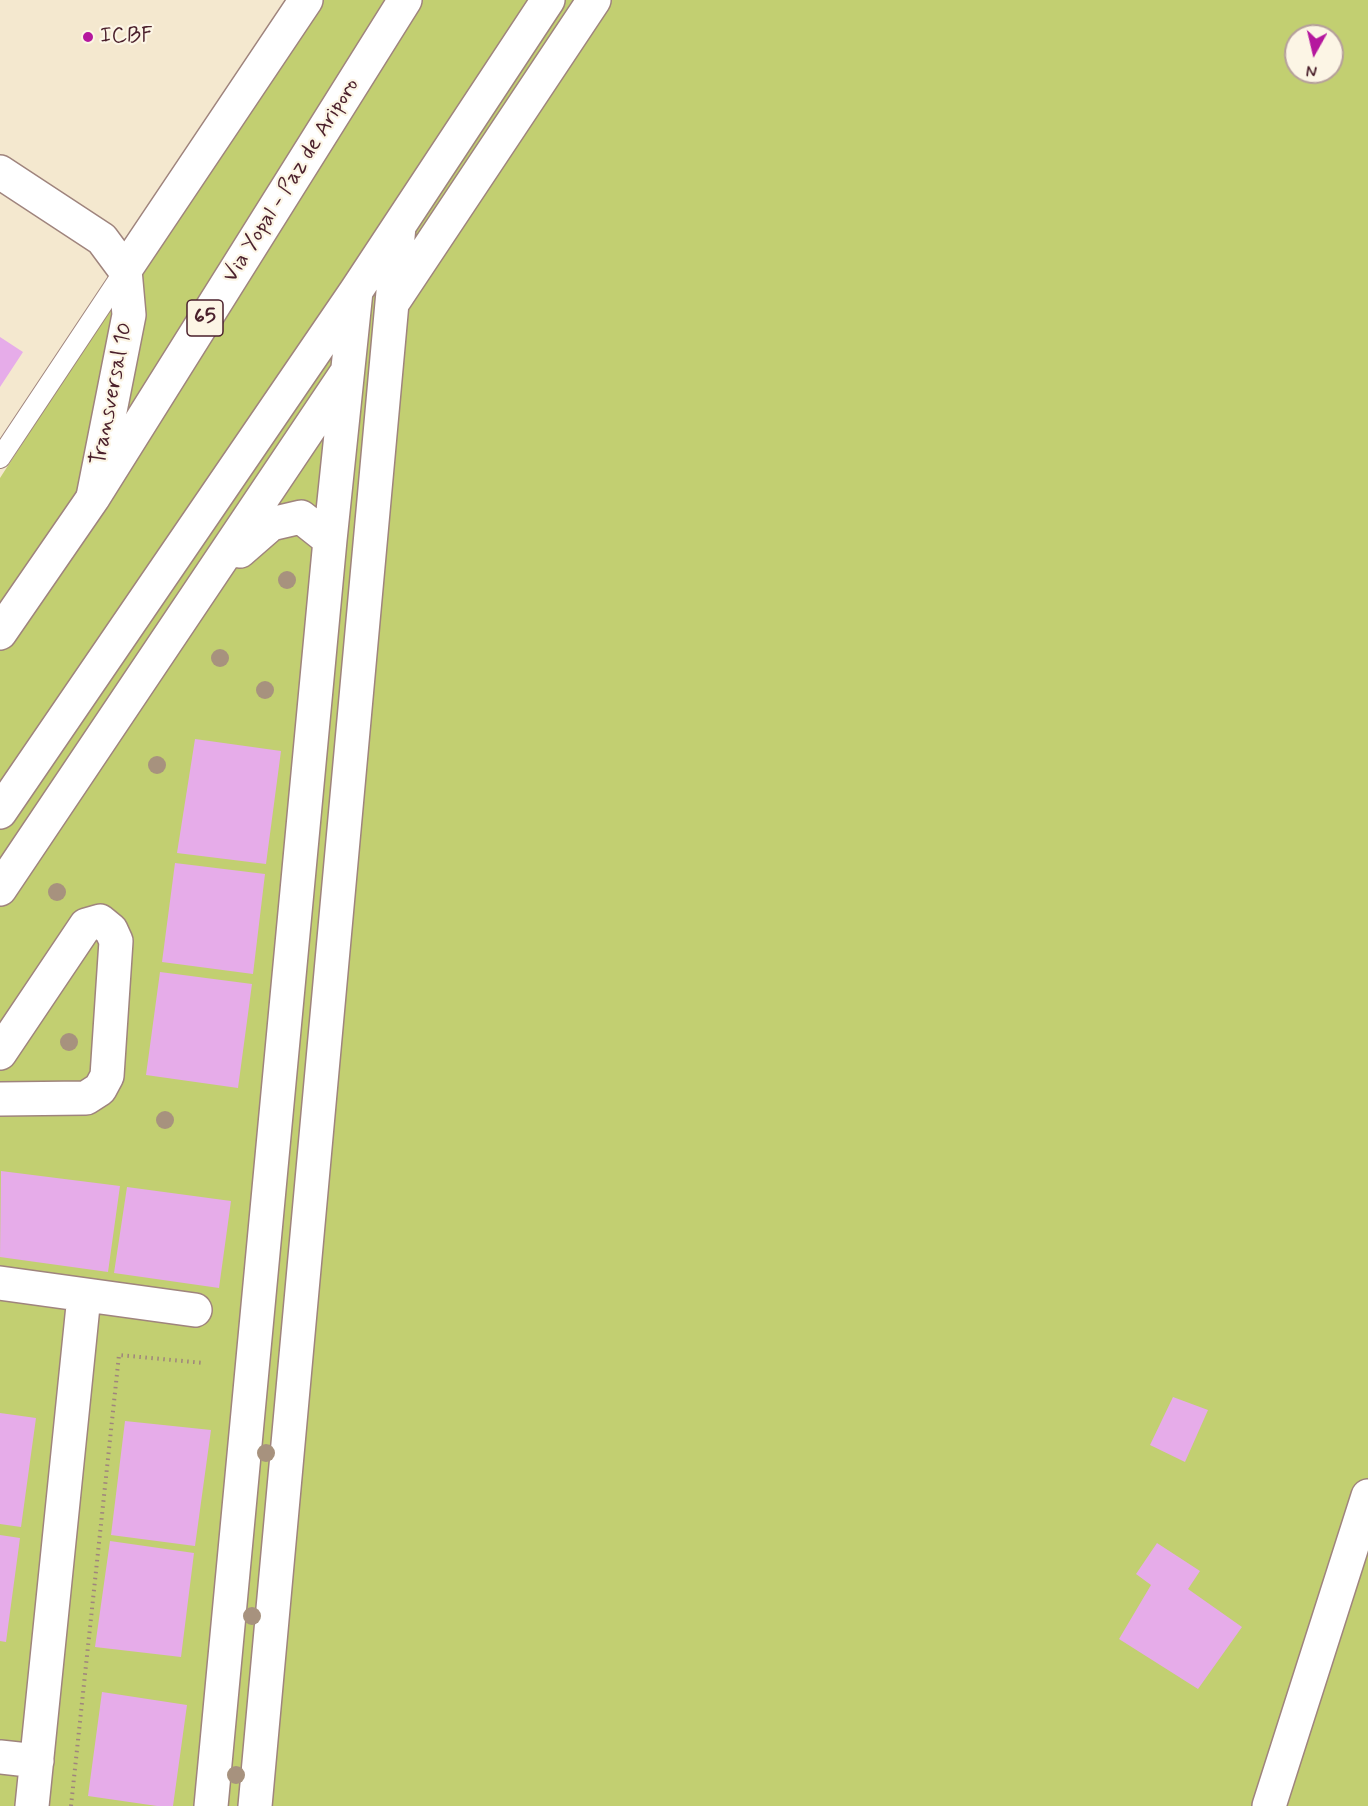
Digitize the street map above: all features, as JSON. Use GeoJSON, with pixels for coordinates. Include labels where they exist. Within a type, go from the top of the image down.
{"type":"FeatureCollection","features":[{"type":"Feature","properties":{"kind":"street"},"geometry":{"type":"LineString","coordinates":[[0,172],[102,239],[125,270],[306,0]]}},
{"type":"Feature","properties":{"kind":"street","name":"Via Yopal - Paz de Ariporo"},"geometry":{"type":"LineString","coordinates":[[0,633],[93,498],[405,0]]}},
{"type":"Feature","properties":{"kind":"street"},"geometry":{"type":"LineString","coordinates":[[0,812],[356,291],[548,0]]}},
{"type":"Feature","properties":{"kind":"street"},"geometry":{"type":"LineString","coordinates":[[0,889],[594,0]]}},
{"type":"Feature","properties":{"kind":"street"},"geometry":{"type":"LineString","coordinates":[[255,1806],[399,226]]}},
{"type":"Feature","properties":{"kind":"street","name":"Transversal 10"},"geometry":{"type":"LineString","coordinates":[[93,498],[129,315],[125,270]]}},
{"type":"Feature","properties":{"kind":"street"},"geometry":{"type":"LineString","coordinates":[[211,1806],[330,540],[356,291]]}},
{"type":"Feature","properties":{"kind":"street"},"geometry":{"type":"LineString","coordinates":[[209,578],[271,524],[301,517],[330,540]]}},
{"type":"Feature","properties":{"kind":"street"},"geometry":{"type":"LineString","coordinates":[[0,1053],[86,925],[100,921],[111,930],[116,941],[106,1076],[100,1089],[86,1098],[0,1099]]}},
{"type":"Feature","properties":{"kind":"street"},"geometry":{"type":"LineString","coordinates":[[0,1283],[195,1310]]}},
{"type":"Feature","properties":{"kind":"street"},"geometry":{"type":"LineString","coordinates":[[32,1806],[84,1296]]}},
{"type":"Feature","properties":{"kind":"street"},"geometry":{"type":"LineString","coordinates":[[1269,1806],[1368,1496]]}},
{"type":"Feature","properties":{"kind":"street"},"geometry":{"type":"LineString","coordinates":[[0,1756],[37,1761]]}},
{"type":"Feature","properties":{"kind":"lane"},"geometry":{"type":"LineString","coordinates":[[0,458],[125,270]]}},
{"type":"Feature","properties":{"kind":"path"},"geometry":{"type":"LineString","coordinates":[[71,1806],[119,1355],[204,1363]]}},
{"type":"Feature","properties":{"kind":"green space"},"geometry":{"type":"Polygon","coordinates":[[[318,0],[1368,0],[1368,1806],[0,1806],[0,478],[119,294],[318,0]]]}},
{"type":"Feature","properties":{"kind":"building"},"geometry":{"type":"Polygon","coordinates":[[[0,337],[23,352],[0,387],[0,337]]]}},
{"type":"Feature","properties":{"kind":"building"},"geometry":{"type":"Polygon","coordinates":[[[195,739],[281,751],[266,864],[177,853],[195,739]]]}},
{"type":"Feature","properties":{"kind":"building"},"geometry":{"type":"Polygon","coordinates":[[[175,863],[265,874],[253,974],[162,962],[175,863]]]}},
{"type":"Feature","properties":{"kind":"building"},"geometry":{"type":"Polygon","coordinates":[[[160,972],[252,984],[238,1088],[146,1075],[160,972]]]}},
{"type":"Feature","properties":{"kind":"building"},"geometry":{"type":"Polygon","coordinates":[[[1,1171],[120,1186],[108,1272],[0,1257],[1,1171]]]}},
{"type":"Feature","properties":{"kind":"building"},"geometry":{"type":"Polygon","coordinates":[[[127,1187],[231,1201],[219,1288],[114,1273],[127,1187]]]}},
{"type":"Feature","properties":{"kind":"building"},"geometry":{"type":"Polygon","coordinates":[[[1173,1397],[1208,1410],[1185,1462],[1150,1445],[1173,1397]]]}},
{"type":"Feature","properties":{"kind":"building"},"geometry":{"type":"Polygon","coordinates":[[[0,1413],[36,1418],[21,1527],[0,1524],[0,1413]]]}},
{"type":"Feature","properties":{"kind":"building"},"geometry":{"type":"Polygon","coordinates":[[[125,1421],[211,1430],[195,1546],[111,1535],[125,1421]]]}},
{"type":"Feature","properties":{"kind":"building"},"geometry":{"type":"Polygon","coordinates":[[[0,1535],[20,1538],[6,1642],[0,1641],[0,1535]]]}},
{"type":"Feature","properties":{"kind":"building"},"geometry":{"type":"Polygon","coordinates":[[[110,1541],[194,1553],[181,1657],[95,1647],[110,1541]]]}},
{"type":"Feature","properties":{"kind":"building"},"geometry":{"type":"Polygon","coordinates":[[[1157,1543],[1200,1571],[1188,1589],[1242,1627],[1198,1689],[1119,1639],[1151,1585],[1136,1574],[1157,1543]]]}},
{"type":"Feature","properties":{"kind":"building"},"geometry":{"type":"Polygon","coordinates":[[[102,1692],[187,1705],[173,1806],[157,1806],[88,1796],[102,1692]]]}},
{"type":"Feature","properties":{"kind":"place","name":"ICBF"},"geometry":{"type":"Point","coordinates":[88,37]}}]}
